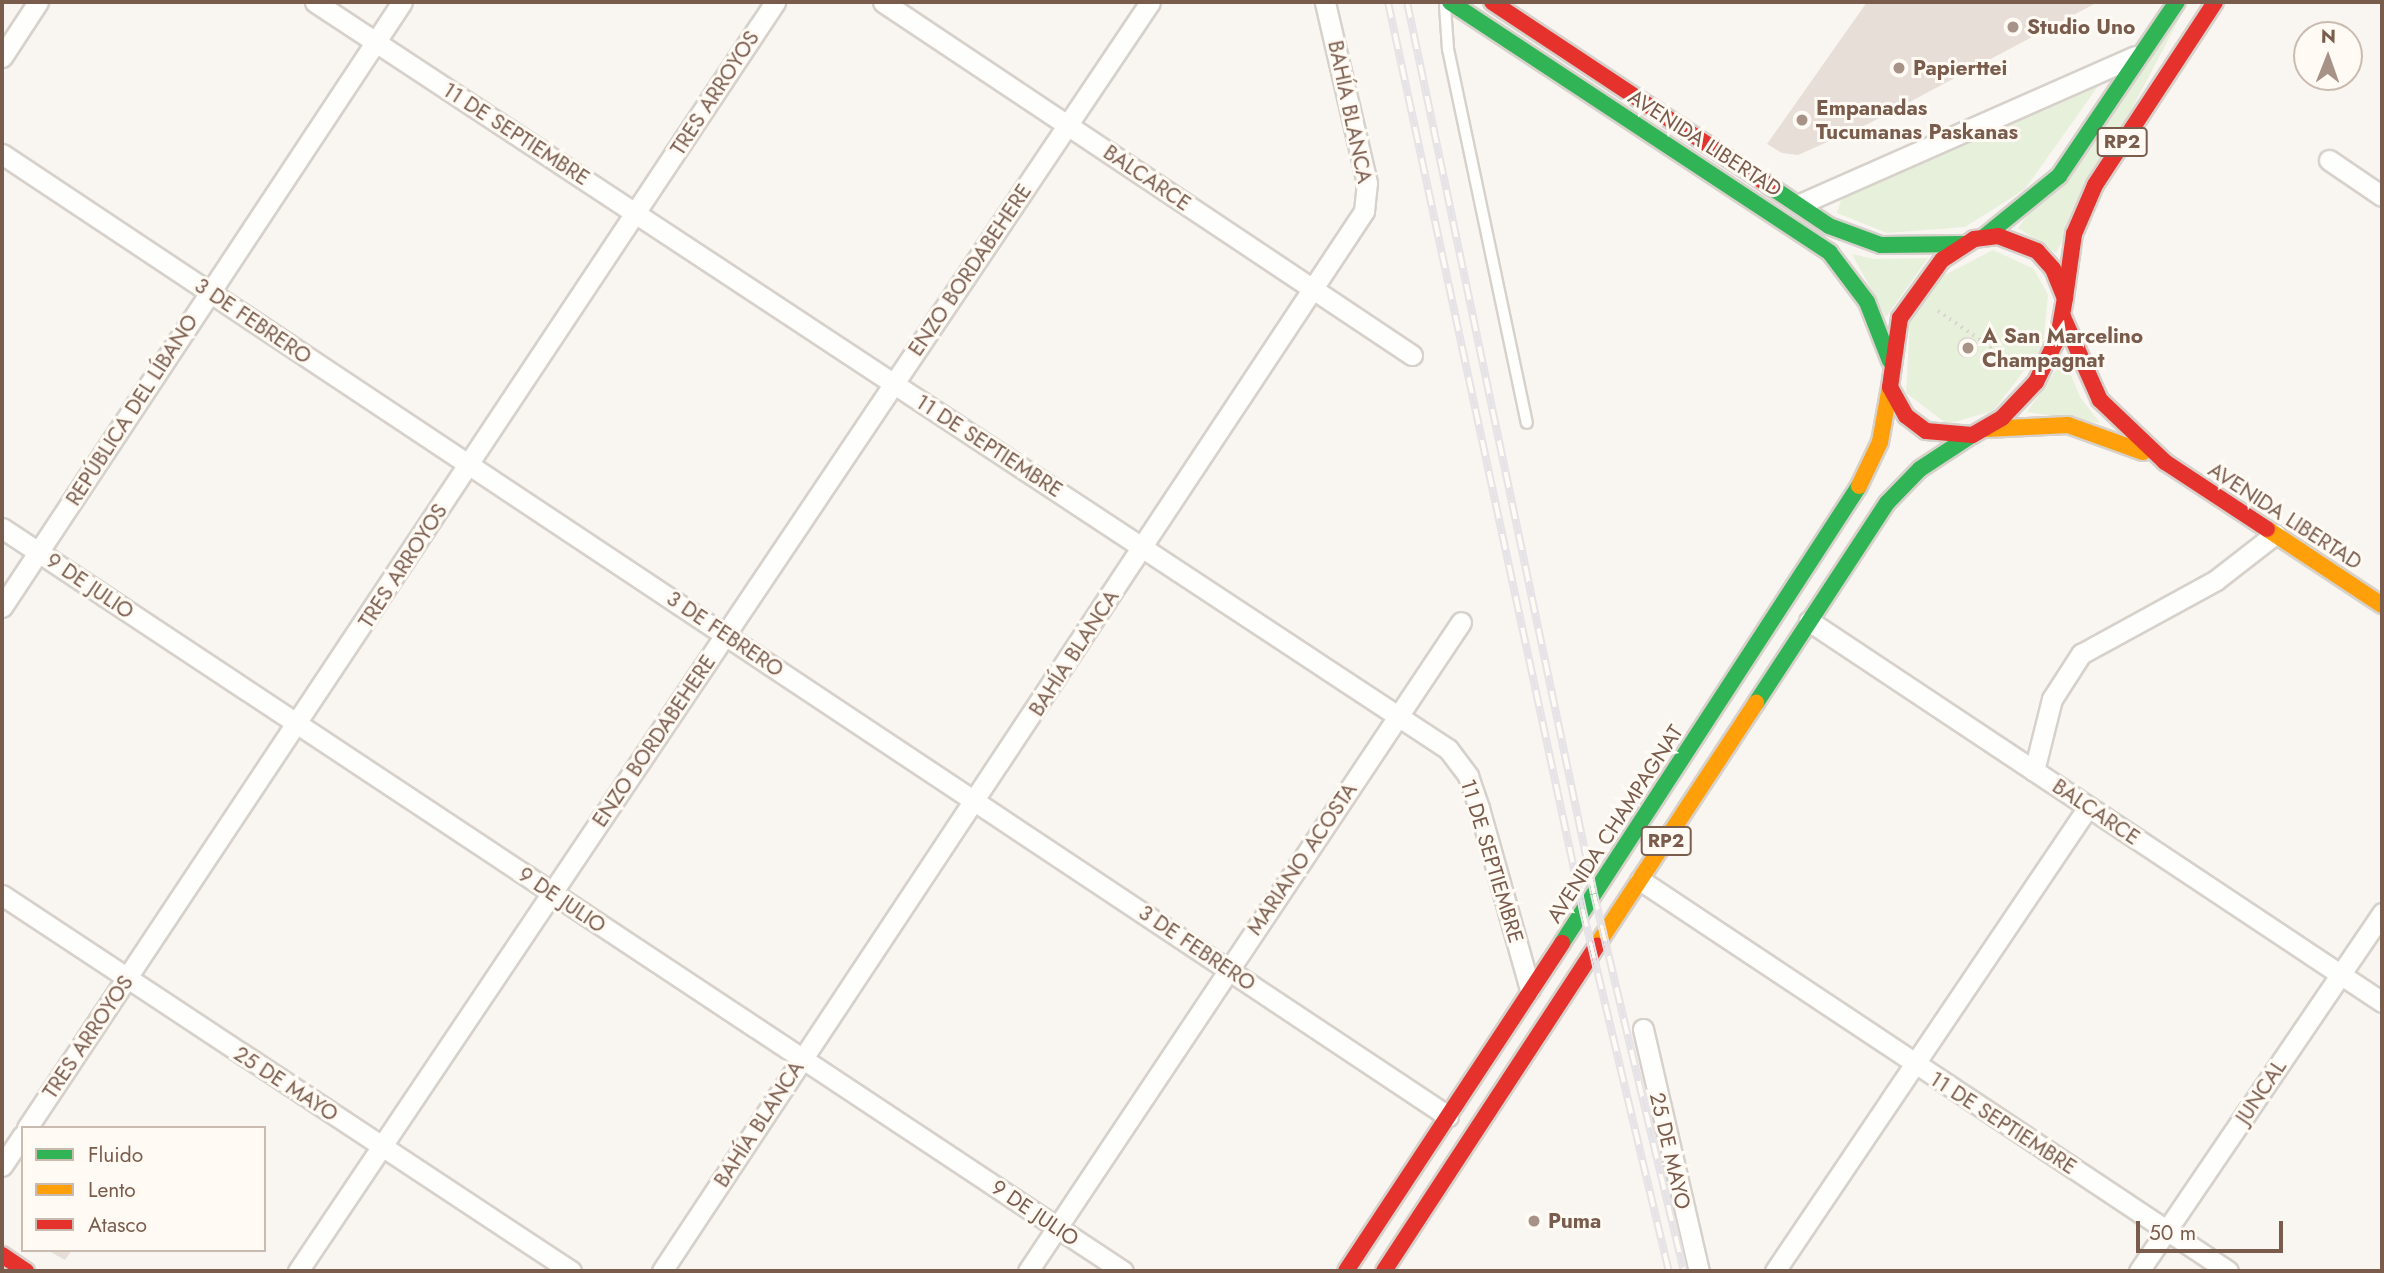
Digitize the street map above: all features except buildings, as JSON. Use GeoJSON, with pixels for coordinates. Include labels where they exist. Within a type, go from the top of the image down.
{"type":"FeatureCollection","features":[{"type":"Feature","properties":{"kind":"main road","name":"AVENIDA LIBERTAD"},"geometry":{"type":"LineString","coordinates":[[1448,2],[1830,253],[1867,302],[1890,361]]}},
{"type":"Feature","properties":{"kind":"main road","name":"RP2"},"geometry":{"type":"LineString","coordinates":[[1890,387],[1890,361],[1911,296],[1964,244],[1984,237],[2050,187],[2178,2]]}},
{"type":"Feature","properties":{"kind":"main road","name":"RP2"},"geometry":{"type":"LineString","coordinates":[[1384,1271],[1887,503],[1920,469],[2016,407],[2036,382],[2063,317],[2074,234],[2095,186],[2215,2]]}},
{"type":"Feature","properties":{"kind":"main road","name":"AVENIDA LIBERTAD"},"geometry":{"type":"LineString","coordinates":[[1499,4],[1800,204],[1864,240],[1915,248],[1964,244]]}},
{"type":"Feature","properties":{"kind":"main road","name":"RP2"},"geometry":{"type":"LineString","coordinates":[[1984,237],[2013,239],[2037,251],[2064,298]]}},
{"type":"Feature","properties":{"kind":"main road","name":"AVENIDA LIBERTAD"},"geometry":{"type":"LineString","coordinates":[[2063,317],[2100,400],[2165,462],[2382,605]]}},
{"type":"Feature","properties":{"kind":"main road","name":"AVENIDA LIBERTAD"},"geometry":{"type":"LineString","coordinates":[[1890,387],[1906,416],[1926,431],[1978,432],[2068,425],[2165,462]]}},
{"type":"Feature","properties":{"kind":"main road","name":"AVENIDA CHAMPAGNAT"},"geometry":{"type":"LineString","coordinates":[[1346,1271],[1852,501],[1880,442],[1890,387]]}},
{"type":"Feature","properties":{"kind":"main road"},"geometry":{"type":"LineString","coordinates":[[2,1255],[26,1271]]}},
{"type":"Feature","properties":{"kind":"street"},"geometry":{"type":"LineString","coordinates":[[2,57],[38,2]]}},
{"type":"Feature","properties":{"kind":"street","name":"11 DE SEPTIEMBRE"},"geometry":{"type":"LineString","coordinates":[[315,2],[1448,749],[1468,776],[1531,990]]}},
{"type":"Feature","properties":{"kind":"street","name":"REPÚBLICA DEL LÍBANO"},"geometry":{"type":"LineString","coordinates":[[2,607],[402,2]]}},
{"type":"Feature","properties":{"kind":"street","name":"TRES ARROYOS"},"geometry":{"type":"LineString","coordinates":[[28,1126],[298,724],[775,2]]}},
{"type":"Feature","properties":{"kind":"street","name":"BALCARCE"},"geometry":{"type":"LineString","coordinates":[[883,2],[1412,355]]}},
{"type":"Feature","properties":{"kind":"street","name":"ENZO BORDABEHERE"},"geometry":{"type":"LineString","coordinates":[[298,1271],[1150,2]]}},
{"type":"Feature","properties":{"kind":"street","name":"BAHÍA BLANCA"},"geometry":{"type":"LineString","coordinates":[[662,1271],[802,1058],[977,802],[1142,547],[1315,290],[1364,211],[1368,192],[1325,2]]}},
{"type":"Feature","properties":{"kind":"street"},"geometry":{"type":"LineString","coordinates":[[1489,27],[1499,4]]}},
{"type":"Feature","properties":{"kind":"street"},"geometry":{"type":"LineString","coordinates":[[1800,204],[2145,51]]}},
{"type":"Feature","properties":{"kind":"street","name":"3 DE FEBRERO"},"geometry":{"type":"LineString","coordinates":[[2,153],[1448,1116]]}},
{"type":"Feature","properties":{"kind":"street"},"geometry":{"type":"LineString","coordinates":[[2329,160],[2382,196]]}},
{"type":"Feature","properties":{"kind":"street","name":"9 DE JULIO"},"geometry":{"type":"LineString","coordinates":[[2,528],[1123,1271]]}},
{"type":"Feature","properties":{"kind":"street"},"geometry":{"type":"LineString","coordinates":[[2034,771],[2054,693],[2081,654],[2216,580],[2275,534]]}},
{"type":"Feature","properties":{"kind":"street","name":"BALCARCE"},"geometry":{"type":"LineString","coordinates":[[1809,621],[2382,1002]]}},
{"type":"Feature","properties":{"kind":"street","name":"MARIANO ACOSTA"},"geometry":{"type":"LineString","coordinates":[[1028,1271],[1461,622]]}},
{"type":"Feature","properties":{"kind":"street"},"geometry":{"type":"LineString","coordinates":[[1775,1271],[2088,807]]}},
{"type":"Feature","properties":{"kind":"street","name":"11 DE SEPTIEMBRE"},"geometry":{"type":"LineString","coordinates":[[1640,880],[1915,1066],[2228,1271]]}},
{"type":"Feature","properties":{"kind":"street","name":"25 DE MAYO"},"geometry":{"type":"LineString","coordinates":[[2,895],[126,981],[571,1271]]}},
{"type":"Feature","properties":{"kind":"street","name":"JUNCAL"},"geometry":{"type":"LineString","coordinates":[[2139,1271],[2382,913]]}},
{"type":"Feature","properties":{"kind":"street","name":"25 DE MAYO"},"geometry":{"type":"LineString","coordinates":[[1643,1029],[1699,1271]]}},
{"type":"Feature","properties":{"kind":"street"},"geometry":{"type":"LineString","coordinates":[[2,1166],[21,1138]]}},
{"type":"Feature","properties":{"kind":"lane"},"geometry":{"type":"LineString","coordinates":[[1448,2],[1448,49],[1527,423]]}},
{"type":"Feature","properties":{"kind":"path"},"geometry":{"type":"LineString","coordinates":[[1933,307],[2018,366]]}},
{"type":"Feature","properties":{"kind":"path"},"geometry":{"type":"LineString","coordinates":[[1975,338],[1976,353],[1963,356],[1960,344],[1975,338]]}},
{"type":"Feature","properties":{"kind":"green space"},"geometry":{"type":"Polygon","coordinates":[[[2188,2],[2056,253],[2018,228],[2188,2]]]}},
{"type":"Feature","properties":{"kind":"green space"},"geometry":{"type":"Polygon","coordinates":[[[2101,82],[2025,189],[1965,227],[1887,233],[1837,213],[1842,197],[2101,82]]]}},
{"type":"Feature","properties":{"kind":"green space"},"geometry":{"type":"Polygon","coordinates":[[[1993,250],[2034,269],[2048,295],[2043,346],[1993,411],[1947,424],[1906,393],[1910,321],[1939,278],[1993,250]]]}},
{"type":"Feature","properties":{"kind":"green space"},"geometry":{"type":"Polygon","coordinates":[[[1852,254],[1874,259],[1928,258],[1886,317],[1852,254]]]}},
{"type":"Feature","properties":{"kind":"green space"},"geometry":{"type":"Polygon","coordinates":[[[2064,358],[2080,397],[2100,423],[2027,412],[2064,358]]]}},
{"type":"Feature","properties":{"kind":"railway"},"geometry":{"type":"LineString","coordinates":[[1388,2],[1583,911],[1669,1271]]}},
{"type":"Feature","properties":{"kind":"railway"},"geometry":{"type":"LineString","coordinates":[[1407,2],[1594,894],[1684,1271]]}},
{"type":"Feature","properties":{"kind":"traffic: fast"},"geometry":{"type":"LineString","coordinates":[[1450,2],[1830,253],[1867,302],[1890,361]]}},
{"type":"Feature","properties":{"kind":"traffic: fast"},"geometry":{"type":"LineString","coordinates":[[1984,237],[2059,176],[2177,2]]}},
{"type":"Feature","properties":{"kind":"traffic: fast"},"geometry":{"type":"LineString","coordinates":[[1768,185],[1829,226],[1881,245],[1964,244]]}},
{"type":"Feature","properties":{"kind":"traffic: fast"},"geometry":{"type":"LineString","coordinates":[[1756,703],[1887,503],[1920,469],[1972,435]]}},
{"type":"Feature","properties":{"kind":"traffic: fast"},"geometry":{"type":"LineString","coordinates":[[1562,943],[1859,486]]}},
{"type":"Feature","properties":{"kind":"traffic: slow"},"geometry":{"type":"LineString","coordinates":[[1859,486],[1880,442],[1890,387]]}},
{"type":"Feature","properties":{"kind":"traffic: slow"},"geometry":{"type":"LineString","coordinates":[[1986,429],[2068,425],[2143,452]]}},
{"type":"Feature","properties":{"kind":"traffic: slow"},"geometry":{"type":"LineString","coordinates":[[2267,529],[2382,605]]}},
{"type":"Feature","properties":{"kind":"traffic: slow"},"geometry":{"type":"LineString","coordinates":[[1597,945],[1756,703]]}},
{"type":"Feature","properties":{"kind":"traffic: jam"},"geometry":{"type":"LineString","coordinates":[[1492,2],[1768,185]]}},
{"type":"Feature","properties":{"kind":"traffic: jam"},"geometry":{"type":"LineString","coordinates":[[2065,298],[2074,234],[2095,185],[2215,2]]}},
{"type":"Feature","properties":{"kind":"traffic: jam"},"geometry":{"type":"LineString","coordinates":[[1998,236],[2037,251],[2053,269],[2065,298],[2058,337],[2036,382],[2002,418],[1972,435],[1926,431],[1906,416],[1890,387],[1900,318],[1942,260],[1974,239],[1998,236]]}},
{"type":"Feature","properties":{"kind":"traffic: jam"},"geometry":{"type":"LineString","coordinates":[[2063,317],[2100,400],[2165,462],[2267,529]]}},
{"type":"Feature","properties":{"kind":"traffic: jam"},"geometry":{"type":"LineString","coordinates":[[1346,1271],[1562,943]]}},
{"type":"Feature","properties":{"kind":"traffic: jam"},"geometry":{"type":"LineString","coordinates":[[1384,1271],[1597,945]]}},
{"type":"Feature","properties":{"kind":"traffic: jam"},"geometry":{"type":"LineString","coordinates":[[2,1255],[26,1271]]}},
{"type":"Feature","properties":{"kind":"place","name":"Studio Uno"},"geometry":{"type":"Point","coordinates":[2013,27]}},
{"type":"Feature","properties":{"kind":"place","name":"Papierttei"},"geometry":{"type":"Point","coordinates":[1899,68]}},
{"type":"Feature","properties":{"kind":"place","name":"Empanadas Tucumanas Paskanas"},"geometry":{"type":"Point","coordinates":[1802,120]}},
{"type":"Feature","properties":{"kind":"place","name":"A San Marcelino Champagnat"},"geometry":{"type":"Point","coordinates":[1968,348]}},
{"type":"Feature","properties":{"kind":"place","name":"Puma"},"geometry":{"type":"Point","coordinates":[1534,1221]}}]}
